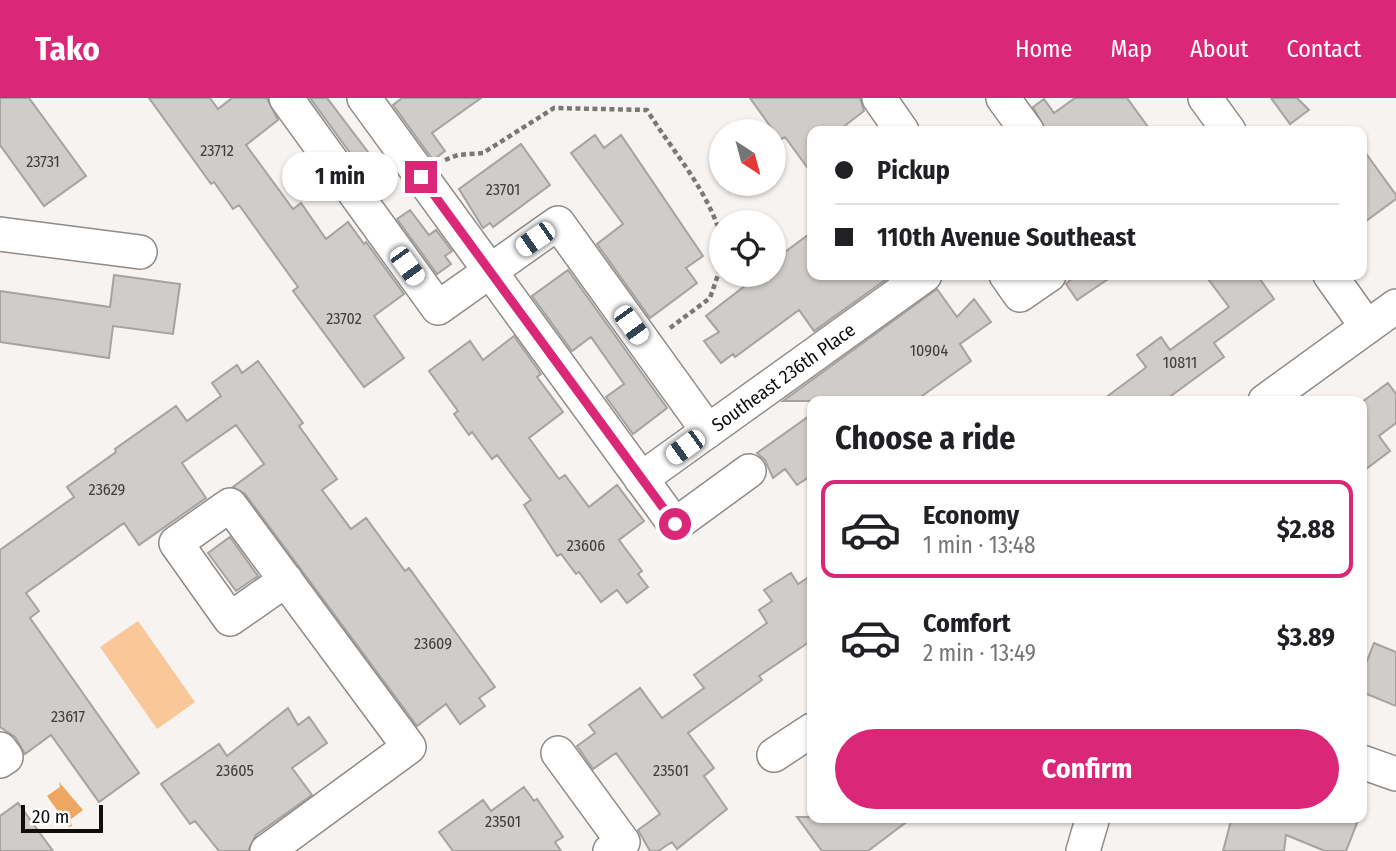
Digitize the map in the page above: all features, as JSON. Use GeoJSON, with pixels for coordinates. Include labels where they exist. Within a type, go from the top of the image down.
{"type":"FeatureCollection","features":[{"type":"Feature","properties":{"kind":"street"},"geometry":{"type":"LineString","coordinates":[[286,98],[438,308],[558,223],[708,431]]}},
{"type":"Feature","properties":{"kind":"street"},"geometry":{"type":"LineString","coordinates":[[364,98],[675,524],[749,471]]}},
{"type":"Feature","properties":{"kind":"street"},"geometry":{"type":"LineString","coordinates":[[878,98],[898,126]]}},
{"type":"Feature","properties":{"kind":"street"},"geometry":{"type":"LineString","coordinates":[[1003,98],[1023,126]]}},
{"type":"Feature","properties":{"kind":"street"},"geometry":{"type":"LineString","coordinates":[[1205,98],[1225,126]]}},
{"type":"Feature","properties":{"kind":"street"},"geometry":{"type":"LineString","coordinates":[[0,234],[140,252]]}},
{"type":"Feature","properties":{"kind":"street","name":"Southeast 236th Place"},"geometry":{"type":"LineString","coordinates":[[641,479],[918,280]]}},
{"type":"Feature","properties":{"kind":"street"},"geometry":{"type":"LineString","coordinates":[[1010,280],[1020,295],[1042,280]]}},
{"type":"Feature","properties":{"kind":"street"},"geometry":{"type":"LineString","coordinates":[[1334,280],[1367,327]]}},
{"type":"Feature","properties":{"kind":"street"},"geometry":{"type":"LineString","coordinates":[[1272,396],[1396,306]]}},
{"type":"Feature","properties":{"kind":"street"},"geometry":{"type":"LineString","coordinates":[[267,851],[409,747],[286,580]]}},
{"type":"Feature","properties":{"kind":"street"},"geometry":{"type":"LineString","coordinates":[[774,755],[807,733]]}},
{"type":"Feature","properties":{"kind":"street"},"geometry":{"type":"LineString","coordinates":[[0,748],[6,757],[0,761]]}},
{"type":"Feature","properties":{"kind":"street"},"geometry":{"type":"LineString","coordinates":[[558,752],[623,842],[610,851]]}},
{"type":"Feature","properties":{"kind":"street"},"geometry":{"type":"LineString","coordinates":[[1367,764],[1396,774]]}},
{"type":"Feature","properties":{"kind":"street"},"geometry":{"type":"LineString","coordinates":[[1083,851],[1091,823]]}},
{"type":"Feature","properties":{"kind":"path"},"geometry":{"type":"LineString","coordinates":[[421,177],[450,156],[483,153],[554,108],[647,110],[694,176],[712,210]]}},
{"type":"Feature","properties":{"kind":"path"},"geometry":{"type":"LineString","coordinates":[[646,346],[709,298],[713,287]]}},
{"type":"Feature","properties":{"kind":"shaded area"},"geometry":{"type":"Polygon","coordinates":[[[138,621],[195,702],[157,729],[100,647],[138,621]]]}},
{"type":"Feature","properties":{"kind":"shaded area"},"geometry":{"type":"Polygon","coordinates":[[[59,782],[83,810],[70,820],[72,826],[69,827],[47,796],[60,787],[59,782]]]}},
{"type":"Feature","properties":{"kind":"building"},"geometry":{"type":"Polygon","coordinates":[[[0,98],[29,98],[86,176],[44,206],[0,145],[0,98]]]}},
{"type":"Feature","properties":{"kind":"building"},"geometry":{"type":"Polygon","coordinates":[[[149,98],[210,98],[218,109],[232,98],[267,98],[278,120],[246,145],[293,209],[301,203],[326,239],[348,222],[364,244],[366,242],[404,294],[374,316],[404,358],[364,387],[293,291],[298,287],[239,205],[233,209],[214,182],[211,184],[149,98]]]}},
{"type":"Feature","properties":{"kind":"building"},"geometry":{"type":"Polygon","coordinates":[[[310,98],[327,98],[371,156],[359,165],[310,98]]]}},
{"type":"Feature","properties":{"kind":"building"},"geometry":{"type":"Polygon","coordinates":[[[402,98],[481,98],[432,133],[445,151],[433,160],[393,105],[402,98]]]}},
{"type":"Feature","properties":{"kind":"building"},"geometry":{"type":"Polygon","coordinates":[[[750,98],[860,98],[864,111],[844,126],[807,126],[807,167],[786,138],[786,119],[765,119],[750,98]]]}},
{"type":"Feature","properties":{"kind":"building"},"geometry":{"type":"Polygon","coordinates":[[[1075,98],[1127,98],[1147,126],[1043,126],[1033,107],[1044,99],[1054,113],[1075,98]]]}},
{"type":"Feature","properties":{"kind":"building"},"geometry":{"type":"Polygon","coordinates":[[[1271,98],[1297,98],[1309,110],[1290,124],[1271,98]]]}},
{"type":"Feature","properties":{"kind":"building"},"geometry":{"type":"Polygon","coordinates":[[[595,135],[604,148],[621,135],[703,256],[686,268],[697,283],[650,318],[597,244],[623,224],[571,153],[595,135]]]}},
{"type":"Feature","properties":{"kind":"building"},"geometry":{"type":"Polygon","coordinates":[[[521,144],[550,185],[493,227],[490,223],[483,228],[459,189],[521,144]]]}},
{"type":"Feature","properties":{"kind":"building"},"geometry":{"type":"Polygon","coordinates":[[[1367,155],[1396,195],[1396,199],[1367,220],[1367,155]]]}},
{"type":"Feature","properties":{"kind":"building"},"geometry":{"type":"Polygon","coordinates":[[[410,210],[429,235],[436,230],[452,251],[445,256],[451,264],[437,274],[397,219],[410,210]]]}},
{"type":"Feature","properties":{"kind":"building"},"geometry":{"type":"Polygon","coordinates":[[[807,236],[807,280],[885,280],[814,331],[799,310],[735,357],[733,354],[721,363],[704,341],[719,332],[706,316],[743,287],[786,287],[786,251],[807,236]]]}},
{"type":"Feature","properties":{"kind":"building"},"geometry":{"type":"Polygon","coordinates":[[[568,270],[667,408],[633,434],[606,397],[624,384],[591,337],[572,351],[532,296],[568,270]]]}},
{"type":"Feature","properties":{"kind":"building"},"geometry":{"type":"Polygon","coordinates":[[[114,275],[180,284],[173,334],[113,326],[109,358],[0,342],[0,291],[110,307],[114,275]]]}},
{"type":"Feature","properties":{"kind":"building"},"geometry":{"type":"Polygon","coordinates":[[[1070,280],[1107,280],[1077,300],[1066,284],[1070,280]]]}},
{"type":"Feature","properties":{"kind":"building"},"geometry":{"type":"Polygon","coordinates":[[[1209,280],[1261,280],[1274,299],[1214,343],[1224,357],[1171,396],[1108,396],[1146,367],[1137,355],[1161,337],[1170,350],[1229,307],[1209,280]]]}},
{"type":"Feature","properties":{"kind":"building"},"geometry":{"type":"Polygon","coordinates":[[[937,289],[957,317],[974,299],[991,322],[960,344],[971,361],[922,396],[807,396],[807,401],[783,401],[937,289]]]}},
{"type":"Feature","properties":{"kind":"building"},"geometry":{"type":"Polygon","coordinates":[[[514,336],[541,374],[537,377],[563,412],[529,438],[559,479],[565,475],[589,507],[617,485],[644,521],[619,540],[642,571],[638,574],[648,587],[627,603],[617,590],[601,602],[579,572],[576,574],[561,554],[557,556],[524,505],[531,500],[497,455],[492,459],[472,432],[469,435],[454,414],[458,411],[429,371],[470,341],[483,360],[514,336]]]}},
{"type":"Feature","properties":{"kind":"building"},"geometry":{"type":"Polygon","coordinates":[[[258,361],[303,423],[299,426],[337,479],[322,490],[351,529],[366,518],[405,571],[409,568],[495,687],[479,698],[485,706],[460,724],[446,704],[417,726],[245,494],[233,487],[264,464],[236,425],[182,463],[206,498],[139,545],[124,523],[26,593],[39,611],[30,618],[139,773],[99,802],[51,735],[25,754],[15,737],[0,727],[0,550],[74,497],[67,487],[116,452],[115,449],[176,406],[187,421],[221,396],[212,383],[237,365],[242,373],[258,361]]]}},
{"type":"Feature","properties":{"kind":"building"},"geometry":{"type":"Polygon","coordinates":[[[1388,383],[1396,394],[1396,423],[1379,436],[1390,451],[1367,468],[1367,398],[1388,383]]]}},
{"type":"Feature","properties":{"kind":"building"},"geometry":{"type":"Polygon","coordinates":[[[807,418],[807,478],[797,485],[785,469],[773,478],[765,460],[757,453],[807,418]]]}},
{"type":"Feature","properties":{"kind":"building"},"geometry":{"type":"Polygon","coordinates":[[[230,537],[258,576],[236,591],[208,553],[230,537]]]}},
{"type":"Feature","properties":{"kind":"building"},"geometry":{"type":"Polygon","coordinates":[[[791,573],[798,584],[807,578],[807,643],[759,676],[762,680],[688,733],[714,768],[704,776],[727,809],[677,849],[672,842],[658,851],[650,851],[638,830],[660,814],[616,753],[593,769],[577,746],[595,733],[589,725],[640,688],[662,718],[704,688],[694,675],[767,623],[759,610],[772,601],[764,590],[791,573]]]}},
{"type":"Feature","properties":{"kind":"building"},"geometry":{"type":"Polygon","coordinates":[[[1374,643],[1396,652],[1396,706],[1367,694],[1367,661],[1374,643]]]}},
{"type":"Feature","properties":{"kind":"building"},"geometry":{"type":"Polygon","coordinates":[[[288,708],[298,725],[309,717],[327,743],[292,768],[312,795],[256,835],[248,851],[219,851],[195,821],[190,824],[161,784],[219,744],[227,756],[288,708]]]}},
{"type":"Feature","properties":{"kind":"building"},"geometry":{"type":"Polygon","coordinates":[[[524,787],[534,801],[537,799],[563,837],[555,842],[561,851],[453,851],[439,832],[483,800],[491,811],[524,787]]]}},
{"type":"Feature","properties":{"kind":"building"},"geometry":{"type":"Polygon","coordinates":[[[18,803],[53,851],[0,851],[0,816],[18,803]]]}},
{"type":"Feature","properties":{"kind":"building"},"geometry":{"type":"Polygon","coordinates":[[[797,817],[807,817],[807,823],[905,823],[868,851],[822,851],[797,817]]]}},
{"type":"Feature","properties":{"kind":"building"},"geometry":{"type":"Polygon","coordinates":[[[1230,823],[1357,823],[1346,851],[1325,851],[1286,835],[1284,851],[1223,851],[1230,823]]]}},
{"type":"Feature","properties":{"kind":"route"},"geometry":{"type":"LineString","coordinates":[[421,177],[675,524]]}}]}
